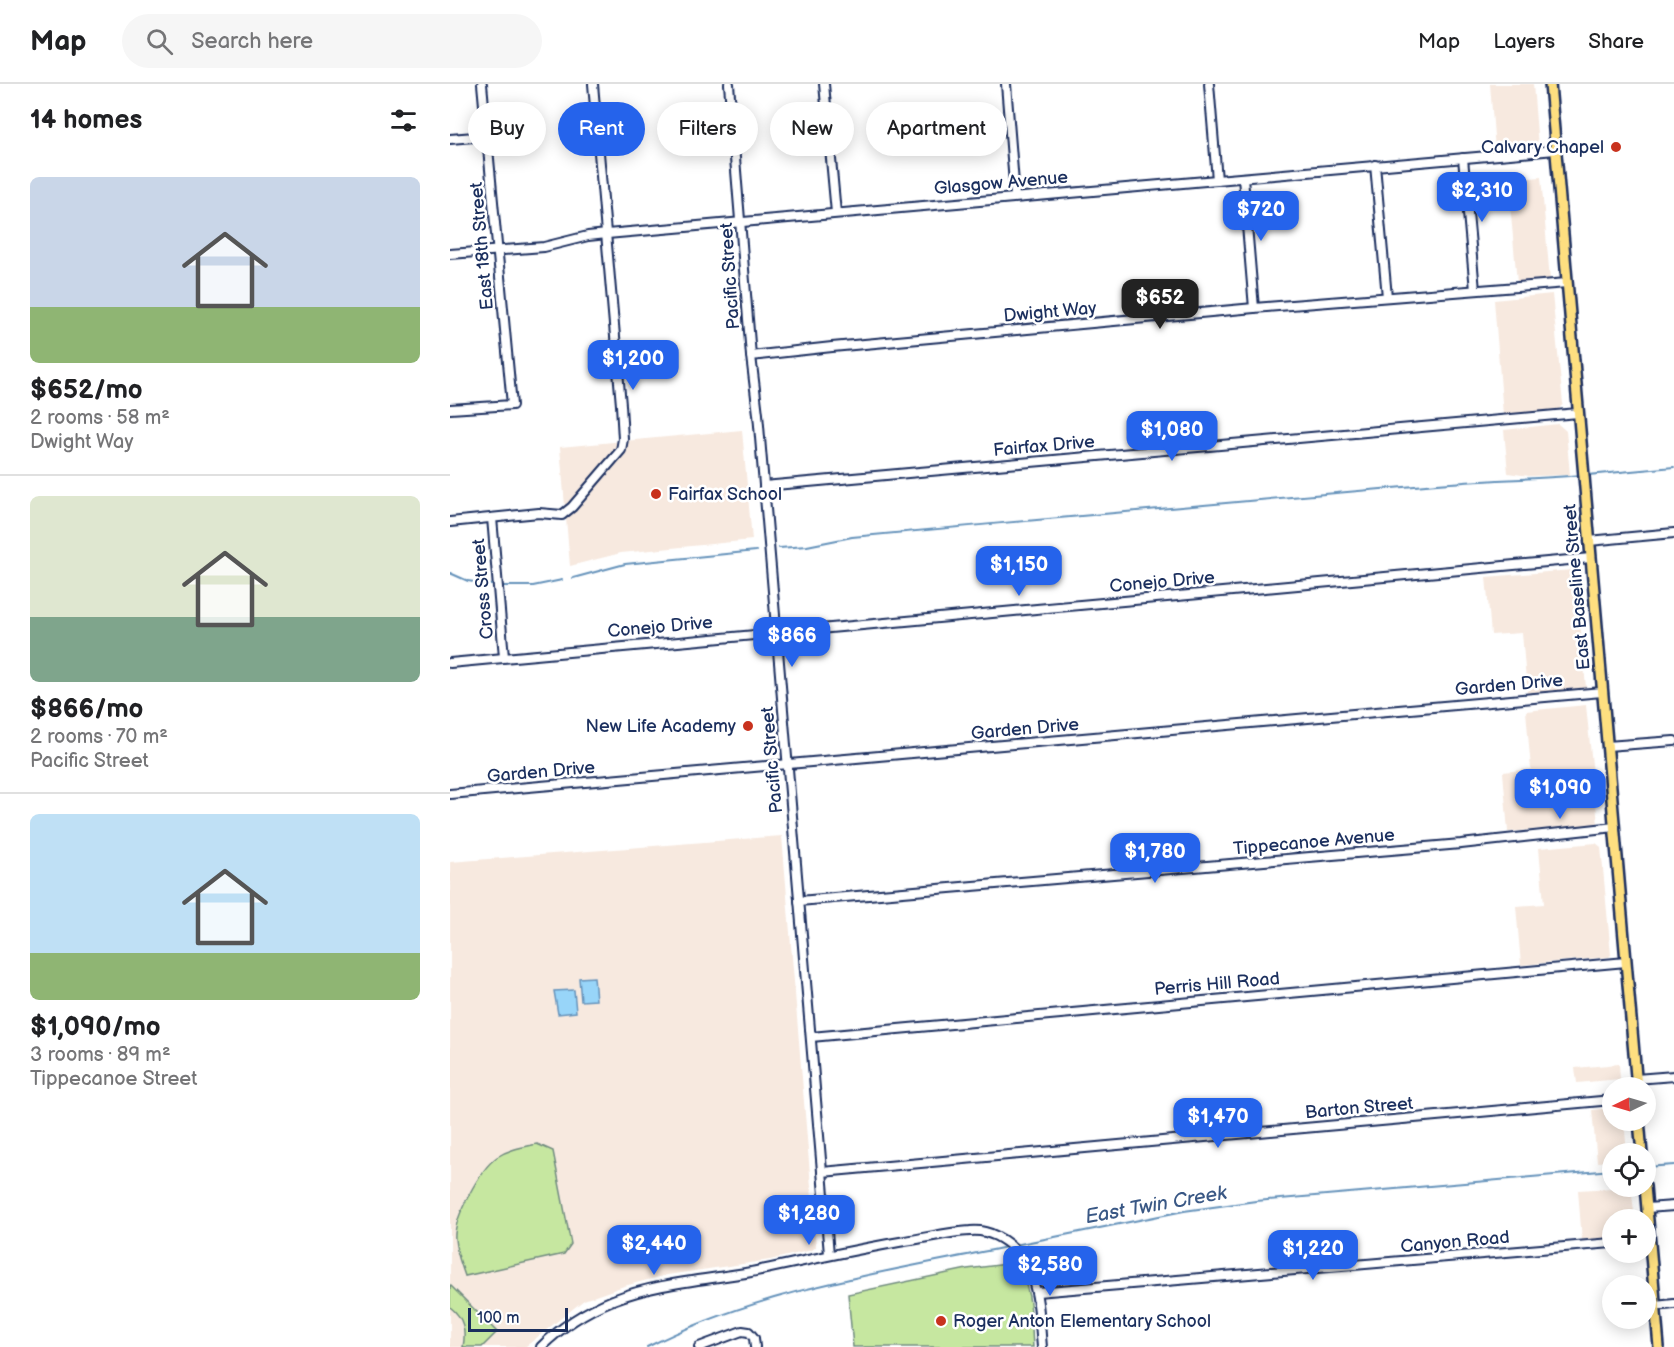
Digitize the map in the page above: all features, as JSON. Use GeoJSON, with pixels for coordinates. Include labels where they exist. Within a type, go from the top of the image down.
{"type":"FeatureCollection","features":[{"type":"Feature","properties":{"kind":"main road","name":"East Baseline Street"},"geometry":{"type":"LineString","coordinates":[[1550,84],[1636,1077]]}},
{"type":"Feature","properties":{"kind":"main road"},"geometry":{"type":"LineString","coordinates":[[1646,1197],[1647,1208]]}},
{"type":"Feature","properties":{"kind":"main road"},"geometry":{"type":"LineString","coordinates":[[1656,1316],[1659,1347]]}},
{"type":"Feature","properties":{"kind":"street","name":"East 18th Street"},"geometry":{"type":"LineString","coordinates":[[482,84],[483,102]]}},
{"type":"Feature","properties":{"kind":"street"},"geometry":{"type":"LineString","coordinates":[[450,522],[539,513],[562,515],[573,507],[621,450],[623,439],[593,84]]}},
{"type":"Feature","properties":{"kind":"street","name":"Pacific Street"},"geometry":{"type":"LineString","coordinates":[[729,84],[829,1254]]}},
{"type":"Feature","properties":{"kind":"street"},"geometry":{"type":"LineString","coordinates":[[824,84],[836,213]]}},
{"type":"Feature","properties":{"kind":"street"},"geometry":{"type":"LineString","coordinates":[[1006,84],[1015,196]]}},
{"type":"Feature","properties":{"kind":"street"},"geometry":{"type":"LineString","coordinates":[[1209,84],[1217,180]]}},
{"type":"Feature","properties":{"kind":"street"},"geometry":{"type":"LineString","coordinates":[[450,139],[468,138]]}},
{"type":"Feature","properties":{"kind":"street","name":"Glasgow Avenue"},"geometry":{"type":"LineString","coordinates":[[450,254],[544,247],[588,236],[607,234],[1015,196],[1556,150]]}},
{"type":"Feature","properties":{"kind":"street","name":"East 18th Street"},"geometry":{"type":"LineString","coordinates":[[450,410],[512,405],[488,156]]}},
{"type":"Feature","properties":{"kind":"street"},"geometry":{"type":"LineString","coordinates":[[1463,158],[1475,290]]}},
{"type":"Feature","properties":{"kind":"street"},"geometry":{"type":"LineString","coordinates":[[1375,165],[1387,297]]}},
{"type":"Feature","properties":{"kind":"street"},"geometry":{"type":"LineString","coordinates":[[1244,178],[1254,308]]}},
{"type":"Feature","properties":{"kind":"street","name":"Dwight Way"},"geometry":{"type":"LineString","coordinates":[[751,356],[1254,308],[1567,283]]}},
{"type":"Feature","properties":{"kind":"street","name":"Fairfax Drive"},"geometry":{"type":"LineString","coordinates":[[764,486],[1578,413]]}},
{"type":"Feature","properties":{"kind":"street","name":"Cross Street"},"geometry":{"type":"LineString","coordinates":[[492,518],[504,657]]}},
{"type":"Feature","properties":{"kind":"street"},"geometry":{"type":"LineString","coordinates":[[1589,541],[1674,533]]}},
{"type":"Feature","properties":{"kind":"street","name":"Conejo Drive"},"geometry":{"type":"LineString","coordinates":[[450,663],[776,631],[1591,558]]}},
{"type":"Feature","properties":{"kind":"street","name":"Garden Drive"},"geometry":{"type":"LineString","coordinates":[[450,795],[1602,692]]}},
{"type":"Feature","properties":{"kind":"street"},"geometry":{"type":"LineString","coordinates":[[1607,746],[1674,741]]}},
{"type":"Feature","properties":{"kind":"street","name":"Tippecanoe Avenue"},"geometry":{"type":"LineString","coordinates":[[799,901],[1449,845],[1615,827]]}},
{"type":"Feature","properties":{"kind":"street","name":"Perris Hill Road"},"geometry":{"type":"LineString","coordinates":[[811,1037],[1626,962]]}},
{"type":"Feature","properties":{"kind":"street"},"geometry":{"type":"LineString","coordinates":[[1656,1079],[1674,1076]]}},
{"type":"Feature","properties":{"kind":"street","name":"Barton Street"},"geometry":{"type":"LineString","coordinates":[[822,1172],[1602,1101]]}},
{"type":"Feature","properties":{"kind":"street"},"geometry":{"type":"LineString","coordinates":[[1647,1208],[1674,1206]]}},
{"type":"Feature","properties":{"kind":"street"},"geometry":{"type":"LineString","coordinates":[[541,1347],[563,1328],[590,1311],[640,1292],[750,1272],[829,1254],[972,1230],[994,1235],[1022,1257],[1032,1275],[1037,1292],[1042,1347]]}},
{"type":"Feature","properties":{"kind":"street","name":"Canyon Road"},"geometry":{"type":"LineString","coordinates":[[1037,1292],[1602,1244]]}},
{"type":"Feature","properties":{"kind":"street"},"geometry":{"type":"LineString","coordinates":[[1656,1306],[1674,1304]]}},
{"type":"Feature","properties":{"kind":"street"},"geometry":{"type":"LineString","coordinates":[[699,1347],[742,1331],[750,1332],[754,1338],[755,1347]]}},
{"type":"Feature","properties":{"kind":"shaded area"},"geometry":{"type":"Polygon","coordinates":[[[1490,84],[1533,84],[1538,147],[1495,150],[1490,84]]]}},
{"type":"Feature","properties":{"kind":"shaded area"},"geometry":{"type":"Polygon","coordinates":[[[1541,177],[1550,280],[1517,283],[1508,180],[1541,177]]]}},
{"type":"Feature","properties":{"kind":"shaded area"},"geometry":{"type":"Polygon","coordinates":[[[1552,294],[1563,404],[1558,410],[1503,415],[1494,300],[1552,294]]]}},
{"type":"Feature","properties":{"kind":"shaded area"},"geometry":{"type":"Polygon","coordinates":[[[1558,424],[1566,431],[1570,475],[1529,476],[1508,473],[1504,430],[1558,424]]]}},
{"type":"Feature","properties":{"kind":"shaded area","name":"Fairfax School"},"geometry":{"type":"Polygon","coordinates":[[[742,430],[752,540],[621,553],[570,566],[560,447],[742,430]]]}},
{"type":"Feature","properties":{"kind":"shaded area"},"geometry":{"type":"Polygon","coordinates":[[[1572,570],[1576,573],[1586,688],[1527,693],[1522,633],[1491,635],[1486,577],[1572,570]]]}},
{"type":"Feature","properties":{"kind":"shaded area"},"geometry":{"type":"Polygon","coordinates":[[[1586,705],[1598,824],[1508,832],[1503,772],[1531,769],[1526,711],[1586,705]]]}},
{"type":"Feature","properties":{"kind":"shaded area"},"geometry":{"type":"Polygon","coordinates":[[[782,836],[816,1247],[770,1260],[667,1275],[624,1286],[584,1300],[525,1347],[450,1347],[450,862],[782,836]]]}},
{"type":"Feature","properties":{"kind":"shaded area"},"geometry":{"type":"Polygon","coordinates":[[[1596,843],[1601,847],[1611,955],[1521,965],[1516,906],[1544,904],[1539,848],[1596,843]]]}},
{"type":"Feature","properties":{"kind":"shaded area"},"geometry":{"type":"Polygon","coordinates":[[[1619,1064],[1620,1077],[1602,1077],[1602,1081],[1577,1083],[1575,1068],[1619,1064]]]}},
{"type":"Feature","properties":{"kind":"shaded area"},"geometry":{"type":"Polygon","coordinates":[[[1602,1109],[1602,1131],[1625,1131],[1626,1143],[1602,1143],[1602,1162],[1597,1162],[1592,1110],[1602,1109]]]}},
{"type":"Feature","properties":{"kind":"shaded area"},"geometry":{"type":"Polygon","coordinates":[[[1602,1189],[1602,1197],[1632,1197],[1634,1209],[1602,1209],[1602,1240],[1582,1241],[1578,1190],[1602,1189]]]}},
{"type":"Feature","properties":{"kind":"green space"},"geometry":{"type":"Polygon","coordinates":[[[537,1144],[553,1151],[571,1244],[564,1254],[465,1276],[455,1239],[458,1219],[469,1195],[483,1172],[497,1157],[511,1150],[537,1144]]]}},
{"type":"Feature","properties":{"kind":"green space","name":"Roger Anton Elementary School"},"geometry":{"type":"Polygon","coordinates":[[[1015,1263],[1028,1292],[1033,1347],[853,1347],[848,1294],[967,1269],[1015,1263]]]}},
{"type":"Feature","properties":{"kind":"green space"},"geometry":{"type":"Polygon","coordinates":[[[450,1285],[497,1332],[482,1347],[463,1347],[463,1325],[450,1307],[450,1285]]]}},
{"type":"Feature","properties":{"kind":"water"},"geometry":{"type":"Polygon","coordinates":[[[594,977],[596,1000],[581,1001],[579,978],[594,977]]]}},
{"type":"Feature","properties":{"kind":"water"},"geometry":{"type":"Polygon","coordinates":[[[574,990],[576,1012],[558,1014],[554,991],[574,990]]]}},
{"type":"Feature","properties":{"kind":"waterway"},"geometry":{"type":"LineString","coordinates":[[1588,475],[1674,467]]}},
{"type":"Feature","properties":{"kind":"waterway"},"geometry":{"type":"LineString","coordinates":[[779,548],[807,546],[852,537],[1218,503],[1437,484],[1582,475]]}},
{"type":"Feature","properties":{"kind":"waterway"},"geometry":{"type":"LineString","coordinates":[[573,578],[625,564],[756,551]]}},
{"type":"Feature","properties":{"kind":"waterway"},"geometry":{"type":"LineString","coordinates":[[450,573],[468,581],[492,585]]}},
{"type":"Feature","properties":{"kind":"waterway"},"geometry":{"type":"LineString","coordinates":[[500,586],[533,586],[562,580]]}},
{"type":"Feature","properties":{"kind":"waterway","name":"East Twin Creek"},"geometry":{"type":"LineString","coordinates":[[1656,1166],[1674,1165]]}},
{"type":"Feature","properties":{"kind":"waterway","name":"East Twin Creek"},"geometry":{"type":"LineString","coordinates":[[1015,1245],[1184,1211],[1256,1201],[1602,1171]]}},
{"type":"Feature","properties":{"kind":"waterway","name":"East Twin Creek"},"geometry":{"type":"LineString","coordinates":[[647,1347],[690,1327],[778,1297],[823,1285],[1007,1247]]}},
{"type":"Feature","properties":{"kind":"place","name":"Calvary Chapel"},"geometry":{"type":"Point","coordinates":[1616,147]}},
{"type":"Feature","properties":{"kind":"place","name":"Fairfax School"},"geometry":{"type":"Point","coordinates":[656,494]}},
{"type":"Feature","properties":{"kind":"place","name":"New Life Academy"},"geometry":{"type":"Point","coordinates":[748,726]}},
{"type":"Feature","properties":{"kind":"place","name":"Roger Anton Elementary School"},"geometry":{"type":"Point","coordinates":[941,1321]}}]}
